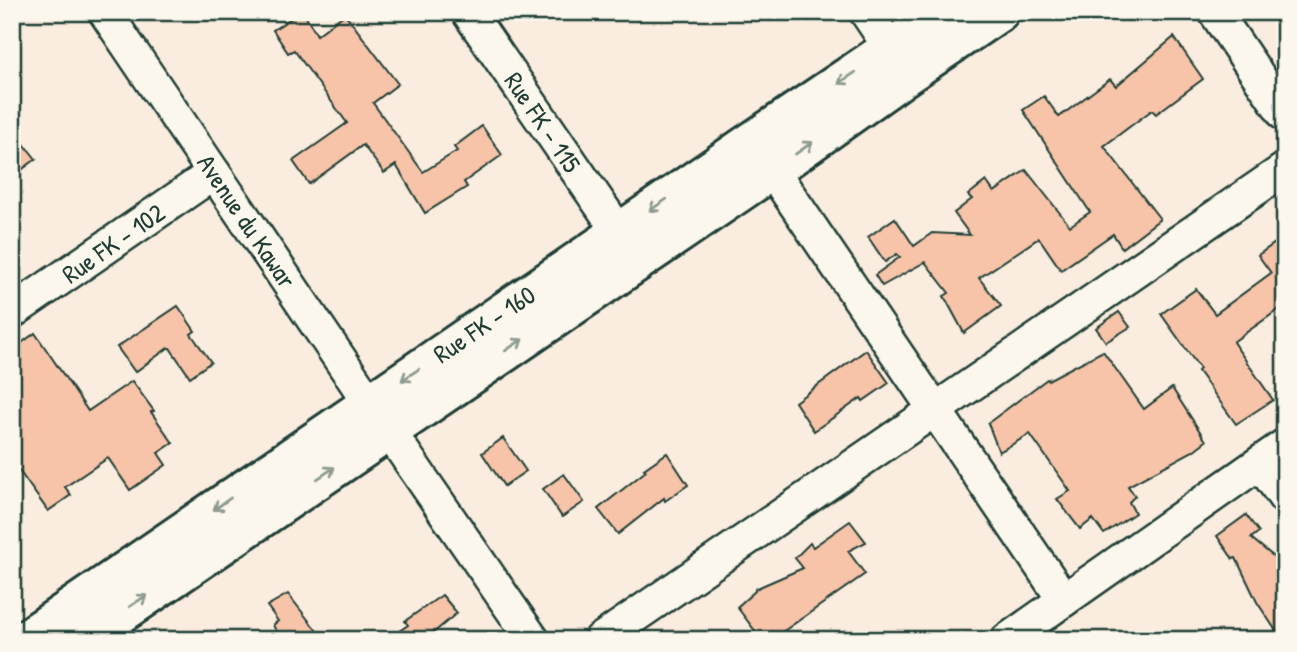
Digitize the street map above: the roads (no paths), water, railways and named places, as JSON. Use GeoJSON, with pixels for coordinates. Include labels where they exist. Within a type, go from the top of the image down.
{"type":"FeatureCollection","features":[{"type":"Feature","properties":{"kind":"main road","name":"Rue FK - 160"},"geometry":{"type":"LineString","coordinates":[[82,640],[619,232],[944,12]]}},
{"type":"Feature","properties":{"kind":"main road","name":"Rue FK - 160"},"geometry":{"type":"LineString","coordinates":[[25,640],[772,170],[999,12]]}},
{"type":"Feature","properties":{"kind":"street","name":"Avenue du Kawar"},"geometry":{"type":"LineString","coordinates":[[105,12],[533,640]]}},
{"type":"Feature","properties":{"kind":"street","name":"Rue FK - 115"},"geometry":{"type":"LineString","coordinates":[[468,12],[619,232]]}},
{"type":"Feature","properties":{"kind":"street"},"geometry":{"type":"LineString","coordinates":[[866,12],[891,49]]}},
{"type":"Feature","properties":{"kind":"street"},"geometry":{"type":"LineString","coordinates":[[1215,12],[1285,115]]}},
{"type":"Feature","properties":{"kind":"street"},"geometry":{"type":"LineString","coordinates":[[600,640],[1285,169]]}},
{"type":"Feature","properties":{"kind":"street"},"geometry":{"type":"LineString","coordinates":[[772,170],[1064,600]]}},
{"type":"Feature","properties":{"kind":"street","name":"Rue FK - 102"},"geometry":{"type":"LineString","coordinates":[[12,312],[214,173]]}},
{"type":"Feature","properties":{"kind":"street"},"geometry":{"type":"LineString","coordinates":[[1007,640],[1272,454],[1285,498]]}}]}
